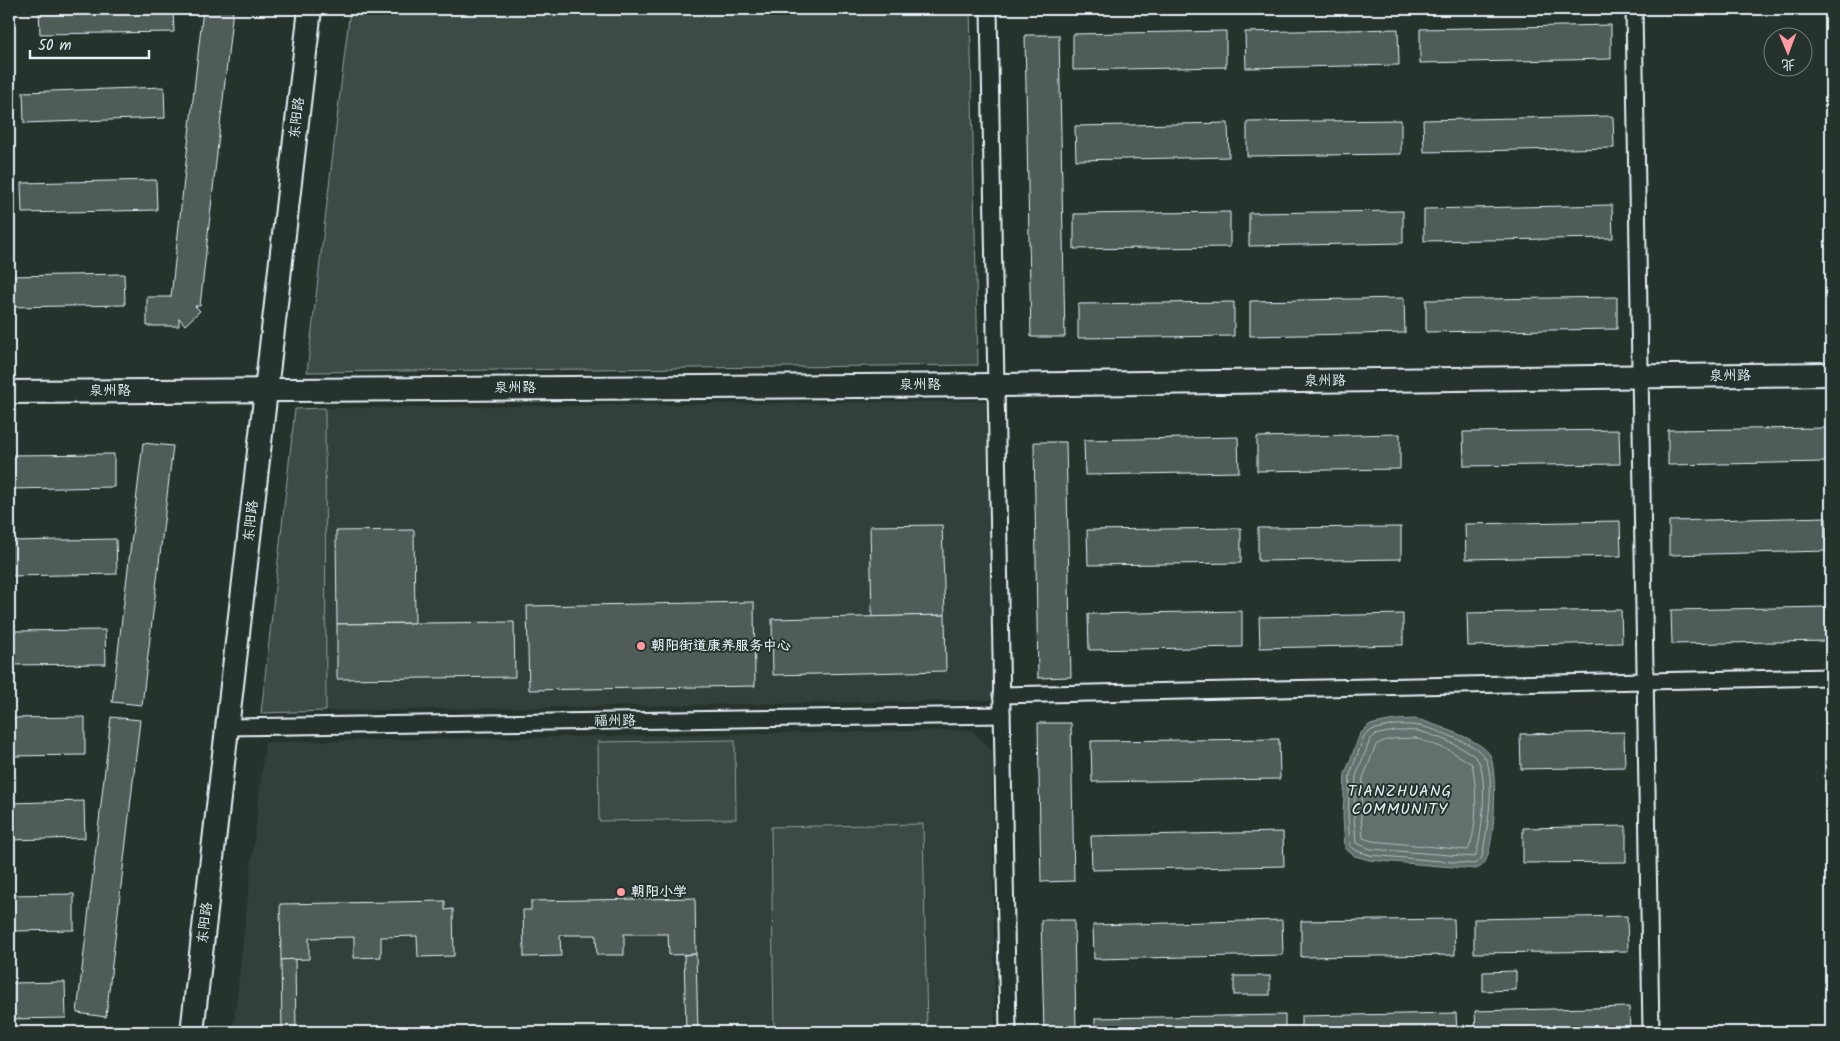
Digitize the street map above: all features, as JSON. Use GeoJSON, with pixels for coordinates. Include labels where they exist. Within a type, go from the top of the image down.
{"type":"FeatureCollection","features":[{"type":"Feature","properties":{"kind":"street","name":"东阳路"},"geometry":{"type":"LineString","coordinates":[[192,1032],[310,9]]}},
{"type":"Feature","properties":{"kind":"street"},"geometry":{"type":"LineString","coordinates":[[989,9],[1008,1032]]}},
{"type":"Feature","properties":{"kind":"street"},"geometry":{"type":"LineString","coordinates":[[1634,9],[1651,1032]]}},
{"type":"Feature","properties":{"kind":"street","name":"泉州路"},"geometry":{"type":"LineString","coordinates":[[9,392],[996,385],[1831,374]]}},
{"type":"Feature","properties":{"kind":"street"},"geometry":{"type":"LineString","coordinates":[[1002,695],[1831,677]]}},
{"type":"Feature","properties":{"kind":"street","name":"福州路"},"geometry":{"type":"LineString","coordinates":[[228,726],[1002,715]]}},
{"type":"Feature","properties":{"kind":"shaded area"},"geometry":{"type":"Polygon","coordinates":[[[350,9],[970,9],[978,365],[307,372],[350,9]]]}},
{"type":"Feature","properties":{"kind":"shaded area"},"geometry":{"type":"Polygon","coordinates":[[[986,401],[993,700],[326,711],[325,408],[986,401]]]}},
{"type":"Feature","properties":{"kind":"shaded area"},"geometry":{"type":"Polygon","coordinates":[[[325,408],[326,711],[261,713],[295,409],[325,408]]]}},
{"type":"Feature","properties":{"kind":"shaded area","name":"朝阳小学"},"geometry":{"type":"Polygon","coordinates":[[[972,730],[992,751],[995,1032],[233,1032],[265,742],[972,730]]]}},
{"type":"Feature","properties":{"kind":"shaded area"},"geometry":{"type":"Polygon","coordinates":[[[735,740],[736,819],[599,821],[598,742],[735,740]]]}},
{"type":"Feature","properties":{"kind":"shaded area"},"geometry":{"type":"Polygon","coordinates":[[[923,824],[927,1032],[774,1032],[771,827],[923,824]]]}},
{"type":"Feature","properties":{"kind":"water"},"geometry":{"type":"Polygon","coordinates":[[[1417,719],[1468,738],[1485,749],[1490,755],[1495,792],[1493,825],[1485,862],[1476,869],[1369,860],[1355,856],[1345,849],[1343,816],[1345,774],[1360,734],[1369,725],[1394,720],[1417,719]]]}},
{"type":"Feature","properties":{"kind":"building"},"geometry":{"type":"Polygon","coordinates":[[[39,9],[173,9],[174,32],[40,34],[39,9]]]}},
{"type":"Feature","properties":{"kind":"building"},"geometry":{"type":"Polygon","coordinates":[[[203,9],[233,9],[200,306],[195,306],[200,311],[185,325],[179,318],[179,326],[147,326],[147,297],[171,297],[203,9]]]}},
{"type":"Feature","properties":{"kind":"building"},"geometry":{"type":"Polygon","coordinates":[[[1611,25],[1611,59],[1420,63],[1420,29],[1611,25]]]}},
{"type":"Feature","properties":{"kind":"building"},"geometry":{"type":"Polygon","coordinates":[[[1398,29],[1399,65],[1246,68],[1245,32],[1398,29]]]}},
{"type":"Feature","properties":{"kind":"building"},"geometry":{"type":"Polygon","coordinates":[[[1226,31],[1226,67],[1073,70],[1073,34],[1226,31]]]}},
{"type":"Feature","properties":{"kind":"building"},"geometry":{"type":"Polygon","coordinates":[[[1025,35],[1059,35],[1065,337],[1031,337],[1025,35]]]}},
{"type":"Feature","properties":{"kind":"building"},"geometry":{"type":"Polygon","coordinates":[[[164,87],[165,118],[24,123],[23,92],[164,87]]]}},
{"type":"Feature","properties":{"kind":"building"},"geometry":{"type":"Polygon","coordinates":[[[1613,116],[1614,148],[1424,152],[1423,120],[1613,116]]]}},
{"type":"Feature","properties":{"kind":"building"},"geometry":{"type":"Polygon","coordinates":[[[1401,120],[1401,154],[1247,156],[1247,122],[1401,120]]]}},
{"type":"Feature","properties":{"kind":"building"},"geometry":{"type":"Polygon","coordinates":[[[1228,123],[1229,157],[1076,160],[1075,126],[1228,123]]]}},
{"type":"Feature","properties":{"kind":"building"},"geometry":{"type":"Polygon","coordinates":[[[156,180],[157,210],[22,213],[21,183],[156,180]]]}},
{"type":"Feature","properties":{"kind":"building"},"geometry":{"type":"Polygon","coordinates":[[[1612,205],[1613,238],[1424,241],[1424,209],[1612,205]]]}},
{"type":"Feature","properties":{"kind":"building"},"geometry":{"type":"Polygon","coordinates":[[[1403,211],[1403,243],[1249,246],[1249,213],[1403,211]]]}},
{"type":"Feature","properties":{"kind":"building"},"geometry":{"type":"Polygon","coordinates":[[[1230,212],[1230,247],[1074,249],[1074,214],[1230,212]]]}},
{"type":"Feature","properties":{"kind":"building"},"geometry":{"type":"Polygon","coordinates":[[[124,274],[125,305],[9,307],[9,276],[124,274]]]}},
{"type":"Feature","properties":{"kind":"building"},"geometry":{"type":"Polygon","coordinates":[[[1617,297],[1617,329],[1426,332],[1426,300],[1617,297]]]}},
{"type":"Feature","properties":{"kind":"building"},"geometry":{"type":"Polygon","coordinates":[[[1404,298],[1405,333],[1250,336],[1250,301],[1404,298]]]}},
{"type":"Feature","properties":{"kind":"building"},"geometry":{"type":"Polygon","coordinates":[[[1234,302],[1234,336],[1078,338],[1078,304],[1234,302]]]}},
{"type":"Feature","properties":{"kind":"building"},"geometry":{"type":"Polygon","coordinates":[[[1826,428],[1826,462],[1668,465],[1668,430],[1826,428]]]}},
{"type":"Feature","properties":{"kind":"building"},"geometry":{"type":"Polygon","coordinates":[[[1619,430],[1620,464],[1464,466],[1463,432],[1619,430]]]}},
{"type":"Feature","properties":{"kind":"building"},"geometry":{"type":"Polygon","coordinates":[[[1400,434],[1400,469],[1257,471],[1257,437],[1400,434]]]}},
{"type":"Feature","properties":{"kind":"building"},"geometry":{"type":"Polygon","coordinates":[[[1238,437],[1239,472],[1085,475],[1084,440],[1238,437]]]}},
{"type":"Feature","properties":{"kind":"building"},"geometry":{"type":"Polygon","coordinates":[[[1034,442],[1066,442],[1071,677],[1038,678],[1034,442]]]}},
{"type":"Feature","properties":{"kind":"building"},"geometry":{"type":"Polygon","coordinates":[[[143,443],[173,446],[142,705],[112,702],[143,443]]]}},
{"type":"Feature","properties":{"kind":"building"},"geometry":{"type":"Polygon","coordinates":[[[114,454],[114,487],[9,489],[9,455],[114,454]]]}},
{"type":"Feature","properties":{"kind":"building"},"geometry":{"type":"Polygon","coordinates":[[[1826,517],[1827,551],[1669,555],[1669,521],[1826,517]]]}},
{"type":"Feature","properties":{"kind":"building"},"geometry":{"type":"Polygon","coordinates":[[[1620,521],[1621,556],[1466,559],[1465,524],[1620,521]]]}},
{"type":"Feature","properties":{"kind":"building"},"geometry":{"type":"Polygon","coordinates":[[[942,525],[945,615],[872,617],[870,526],[942,525]]]}},
{"type":"Feature","properties":{"kind":"building"},"geometry":{"type":"Polygon","coordinates":[[[1401,527],[1401,559],[1258,561],[1258,528],[1401,527]]]}},
{"type":"Feature","properties":{"kind":"building"},"geometry":{"type":"Polygon","coordinates":[[[1241,528],[1241,563],[1088,565],[1087,530],[1241,528]]]}},
{"type":"Feature","properties":{"kind":"building"},"geometry":{"type":"Polygon","coordinates":[[[414,530],[415,623],[337,624],[336,531],[414,530]]]}},
{"type":"Feature","properties":{"kind":"building"},"geometry":{"type":"Polygon","coordinates":[[[116,539],[117,574],[9,576],[9,541],[116,539]]]}},
{"type":"Feature","properties":{"kind":"building","name":"朝阳街道康养服务中心"},"geometry":{"type":"Polygon","coordinates":[[[754,602],[755,686],[529,690],[527,606],[754,602]]]}},
{"type":"Feature","properties":{"kind":"building"},"geometry":{"type":"Polygon","coordinates":[[[1828,607],[1828,641],[1672,644],[1671,610],[1828,607]]]}},
{"type":"Feature","properties":{"kind":"building"},"geometry":{"type":"Polygon","coordinates":[[[1621,610],[1622,643],[1468,646],[1467,613],[1621,610]]]}},
{"type":"Feature","properties":{"kind":"building"},"geometry":{"type":"Polygon","coordinates":[[[1242,611],[1242,647],[1089,650],[1088,614],[1242,611]]]}},
{"type":"Feature","properties":{"kind":"building"},"geometry":{"type":"Polygon","coordinates":[[[1403,614],[1403,645],[1260,648],[1259,617],[1403,614]]]}},
{"type":"Feature","properties":{"kind":"building"},"geometry":{"type":"Polygon","coordinates":[[[945,615],[946,671],[773,675],[772,619],[945,615]]]}},
{"type":"Feature","properties":{"kind":"building"},"geometry":{"type":"Polygon","coordinates":[[[514,622],[515,677],[337,679],[337,624],[514,622]]]}},
{"type":"Feature","properties":{"kind":"building"},"geometry":{"type":"Polygon","coordinates":[[[105,630],[106,664],[9,665],[9,631],[105,630]]]}},
{"type":"Feature","properties":{"kind":"building"},"geometry":{"type":"Polygon","coordinates":[[[85,717],[85,755],[9,756],[9,718],[85,717]]]}},
{"type":"Feature","properties":{"kind":"building"},"geometry":{"type":"Polygon","coordinates":[[[111,717],[140,720],[106,1017],[77,1013],[111,717]]]}},
{"type":"Feature","properties":{"kind":"building"},"geometry":{"type":"Polygon","coordinates":[[[1038,723],[1071,723],[1074,881],[1041,882],[1038,723]]]}},
{"type":"Feature","properties":{"kind":"building"},"geometry":{"type":"Polygon","coordinates":[[[1624,732],[1625,767],[1521,769],[1520,734],[1624,732]]]}},
{"type":"Feature","properties":{"kind":"building"},"geometry":{"type":"Polygon","coordinates":[[[1279,739],[1280,779],[1092,782],[1091,741],[1279,739]]]}},
{"type":"Feature","properties":{"kind":"building"},"geometry":{"type":"Polygon","coordinates":[[[84,801],[85,838],[9,840],[9,803],[84,801]]]}},
{"type":"Feature","properties":{"kind":"building"},"geometry":{"type":"Polygon","coordinates":[[[1626,826],[1626,862],[1523,863],[1523,828],[1626,826]]]}},
{"type":"Feature","properties":{"kind":"building"},"geometry":{"type":"Polygon","coordinates":[[[1283,832],[1284,866],[1092,870],[1091,836],[1283,832]]]}},
{"type":"Feature","properties":{"kind":"building"},"geometry":{"type":"Polygon","coordinates":[[[74,894],[74,930],[9,931],[9,895],[74,894]]]}},
{"type":"Feature","properties":{"kind":"building"},"geometry":{"type":"Polygon","coordinates":[[[695,898],[696,954],[669,955],[668,934],[624,934],[624,955],[597,955],[596,935],[560,935],[561,956],[524,957],[523,910],[531,910],[531,901],[695,898]]]}},
{"type":"Feature","properties":{"kind":"building"},"geometry":{"type":"Polygon","coordinates":[[[445,901],[445,910],[453,909],[454,956],[418,957],[417,936],[381,937],[381,957],[354,958],[354,937],[309,938],[309,959],[281,960],[280,904],[445,901]]]}},
{"type":"Feature","properties":{"kind":"building"},"geometry":{"type":"Polygon","coordinates":[[[1627,916],[1628,951],[1474,953],[1474,919],[1627,916]]]}},
{"type":"Feature","properties":{"kind":"building"},"geometry":{"type":"Polygon","coordinates":[[[1454,919],[1455,955],[1301,957],[1301,921],[1454,919]]]}},
{"type":"Feature","properties":{"kind":"building"},"geometry":{"type":"Polygon","coordinates":[[[1041,920],[1074,920],[1076,1032],[1044,1032],[1041,920]]]}},
{"type":"Feature","properties":{"kind":"building"},"geometry":{"type":"Polygon","coordinates":[[[1282,920],[1283,955],[1094,959],[1093,925],[1282,920]]]}},
{"type":"Feature","properties":{"kind":"building"},"geometry":{"type":"Polygon","coordinates":[[[696,954],[698,1032],[686,1032],[684,955],[696,954]]]}},
{"type":"Feature","properties":{"kind":"building"},"geometry":{"type":"Polygon","coordinates":[[[295,959],[296,1032],[282,1032],[281,960],[295,959]]]}},
{"type":"Feature","properties":{"kind":"building"},"geometry":{"type":"Polygon","coordinates":[[[1516,971],[1516,990],[1483,991],[1483,972],[1516,971]]]}},
{"type":"Feature","properties":{"kind":"building"},"geometry":{"type":"Polygon","coordinates":[[[1234,976],[1270,976],[1270,995],[1234,995],[1234,976]]]}},
{"type":"Feature","properties":{"kind":"building"},"geometry":{"type":"Polygon","coordinates":[[[65,982],[66,1018],[9,1019],[9,983],[65,982]]]}},
{"type":"Feature","properties":{"kind":"building"},"geometry":{"type":"Polygon","coordinates":[[[1629,1007],[1630,1032],[1476,1032],[1475,1011],[1629,1007]]]}},
{"type":"Feature","properties":{"kind":"building"},"geometry":{"type":"Polygon","coordinates":[[[1456,1013],[1457,1032],[1301,1032],[1301,1016],[1456,1013]]]}},
{"type":"Feature","properties":{"kind":"building"},"geometry":{"type":"Polygon","coordinates":[[[1285,1015],[1285,1032],[1095,1032],[1095,1018],[1285,1015]]]}},
{"type":"Feature","properties":{"kind":"place","name":"朝阳街道康养服务中心"},"geometry":{"type":"Point","coordinates":[641,646]}},
{"type":"Feature","properties":{"kind":"place","name":"朝阳小学"},"geometry":{"type":"Point","coordinates":[621,892]}},
{"type":"Feature","properties":{"kind":"district","name":"TIANZHUANG COMMUNITY"},"geometry":{"type":"Point","coordinates":[1400,800]}}]}
